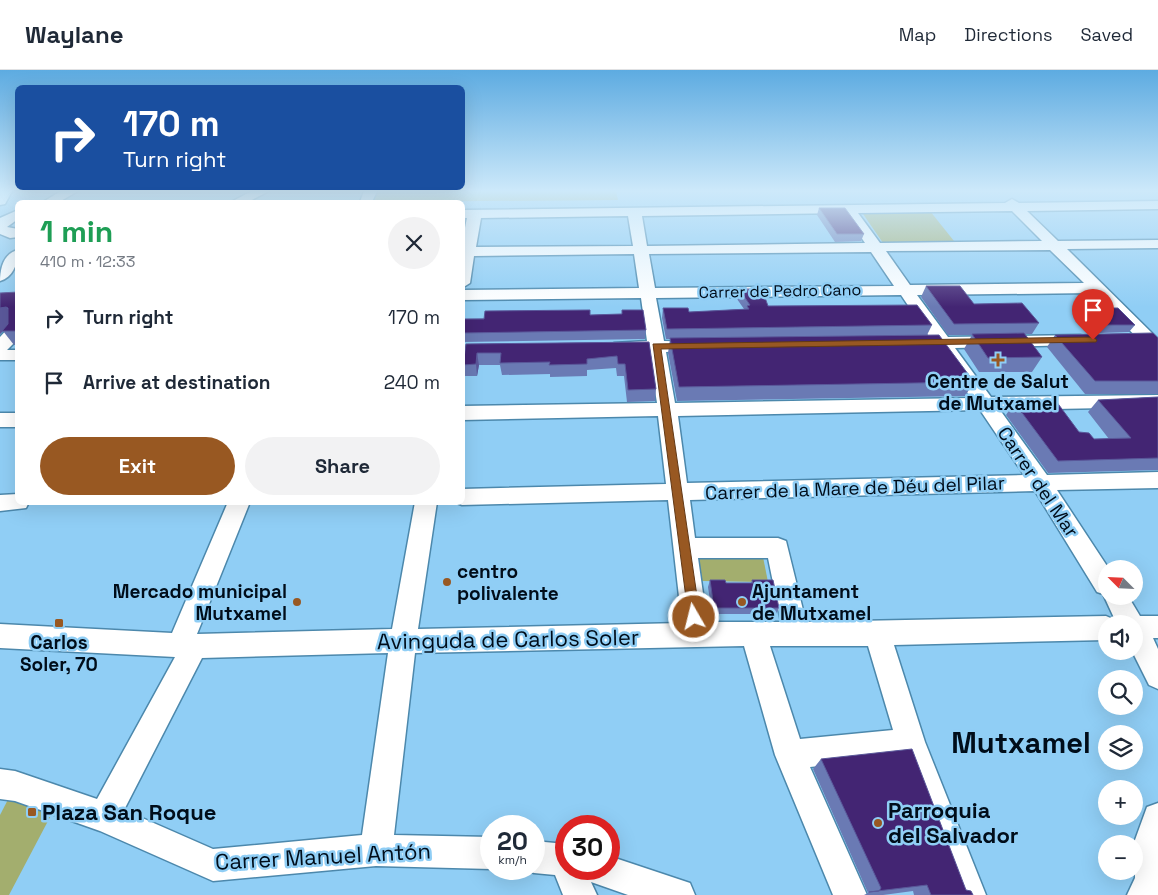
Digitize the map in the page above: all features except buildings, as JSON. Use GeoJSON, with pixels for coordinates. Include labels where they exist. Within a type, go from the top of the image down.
{"type":"FeatureCollection","features":[{"type":"Feature","properties":{"kind":"street"},"geometry":{"type":"LineString","coordinates":[[466,230],[465,252],[1158,244]]}},
{"type":"Feature","properties":{"kind":"street"},"geometry":{"type":"LineString","coordinates":[[637,230],[666,409],[696,634]]}},
{"type":"Feature","properties":{"kind":"street","name":"Carrer del Mar"},"geometry":{"type":"LineString","coordinates":[[862,230],[1041,483],[1098,572]]}},
{"type":"Feature","properties":{"kind":"street"},"geometry":{"type":"LineString","coordinates":[[1039,230],[1155,342]]}},
{"type":"Feature","properties":{"kind":"street"},"geometry":{"type":"LineString","coordinates":[[0,276],[15,258]]}},
{"type":"Feature","properties":{"kind":"street","name":"Carrer de Pedro Cano"},"geometry":{"type":"LineString","coordinates":[[465,295],[1098,288]]}},
{"type":"Feature","properties":{"kind":"street"},"geometry":{"type":"LineString","coordinates":[[0,347],[15,331]]}},
{"type":"Feature","properties":{"kind":"street"},"geometry":{"type":"LineString","coordinates":[[898,343],[1101,340]]}},
{"type":"Feature","properties":{"kind":"street"},"geometry":{"type":"LineString","coordinates":[[1121,340],[1155,342]]}},
{"type":"Feature","properties":{"kind":"street"},"geometry":{"type":"LineString","coordinates":[[608,347],[714,345]]}},
{"type":"Feature","properties":{"kind":"street"},"geometry":{"type":"LineString","coordinates":[[0,355],[15,355]]}},
{"type":"Feature","properties":{"kind":"street"},"geometry":{"type":"LineString","coordinates":[[1015,386],[1028,404]]}},
{"type":"Feature","properties":{"kind":"street"},"geometry":{"type":"LineString","coordinates":[[465,412],[1158,401]]}},
{"type":"Feature","properties":{"kind":"street"},"geometry":{"type":"LineString","coordinates":[[0,420],[15,420]]}},
{"type":"Feature","properties":{"kind":"street","name":"Carrer de la Mare de Déu del Pilar"},"geometry":{"type":"LineString","coordinates":[[465,497],[1158,480]]}},
{"type":"Feature","properties":{"kind":"street"},"geometry":{"type":"LineString","coordinates":[[0,502],[15,502]]}},
{"type":"Feature","properties":{"kind":"street"},"geometry":{"type":"LineString","coordinates":[[104,817],[187,646],[237,505]]}},
{"type":"Feature","properties":{"kind":"street"},"geometry":{"type":"LineString","coordinates":[[376,850],[404,642],[426,505]]}},
{"type":"Feature","properties":{"kind":"street"},"geometry":{"type":"LineString","coordinates":[[684,548],[778,548],[796,634]]}},
{"type":"Feature","properties":{"kind":"street"},"geometry":{"type":"LineString","coordinates":[[1143,628],[1158,627]]}},
{"type":"Feature","properties":{"kind":"street","name":"Avinguda de Carlos Soler"},"geometry":{"type":"LineString","coordinates":[[0,636],[187,646],[696,634],[877,634],[1098,628]]}},
{"type":"Feature","properties":{"kind":"street"},"geometry":{"type":"LineString","coordinates":[[753,634],[790,755],[850,895]]}},
{"type":"Feature","properties":{"kind":"street"},"geometry":{"type":"LineString","coordinates":[[877,634],[911,742],[969,895]]}},
{"type":"Feature","properties":{"kind":"street"},"geometry":{"type":"LineString","coordinates":[[1143,646],[1158,676]]}},
{"type":"Feature","properties":{"kind":"street"},"geometry":{"type":"LineString","coordinates":[[790,755],[911,742]]}},
{"type":"Feature","properties":{"kind":"street","name":"Carrer Manuel Antón"},"geometry":{"type":"LineString","coordinates":[[8,785],[104,817],[213,865],[376,850],[480,853]]}},
{"type":"Feature","properties":{"kind":"street"},"geometry":{"type":"LineString","coordinates":[[1144,895],[1151,878],[1151,840],[1158,818]]}},
{"type":"Feature","properties":{"kind":"street"},"geometry":{"type":"LineString","coordinates":[[620,876],[678,895]]}},
{"type":"Feature","properties":{"kind":"street"},"geometry":{"type":"LineString","coordinates":[[573,880],[580,895]]}},
{"type":"Feature","properties":{"kind":"green space"},"geometry":{"type":"Polygon","coordinates":[[[874,230],[945,230],[954,241],[883,243],[874,230]]]}},
{"type":"Feature","properties":{"kind":"green space"},"geometry":{"type":"Polygon","coordinates":[[[697,546],[761,547],[768,582],[702,581],[697,546]]]}},
{"type":"Feature","properties":{"kind":"green space"},"geometry":{"type":"Polygon","coordinates":[[[15,786],[58,802],[9,895],[0,895],[0,815],[15,786]]]}},
{"type":"Feature","properties":{"kind":"place","name":"Centre de Salut de Mutxamel"},"geometry":{"type":"Point","coordinates":[998,360]}},
{"type":"Feature","properties":{"kind":"place","name":"centro polivalente"},"geometry":{"type":"Point","coordinates":[447,582]}},
{"type":"Feature","properties":{"kind":"place","name":"Mercado municipal Mutxamel"},"geometry":{"type":"Point","coordinates":[297,602]}},
{"type":"Feature","properties":{"kind":"place","name":"Ajuntament de Mutxamel"},"geometry":{"type":"Point","coordinates":[742,602]}},
{"type":"Feature","properties":{"kind":"place","name":"Carlos Soler, 70"},"geometry":{"type":"Point","coordinates":[59,623]}},
{"type":"Feature","properties":{"kind":"place","name":"Plaza San Roque"},"geometry":{"type":"Point","coordinates":[32,812]}},
{"type":"Feature","properties":{"kind":"place","name":"Parroquia del Salvador"},"geometry":{"type":"Point","coordinates":[878,823]}},
{"type":"Feature","properties":{"kind":"district","name":"Mutxamel"},"geometry":{"type":"Point","coordinates":[1021,742]}},
{"type":"Feature","properties":{"kind":"route"},"geometry":{"type":"LineString","coordinates":[[694,617],[656,346],[1093,340]]}}]}
